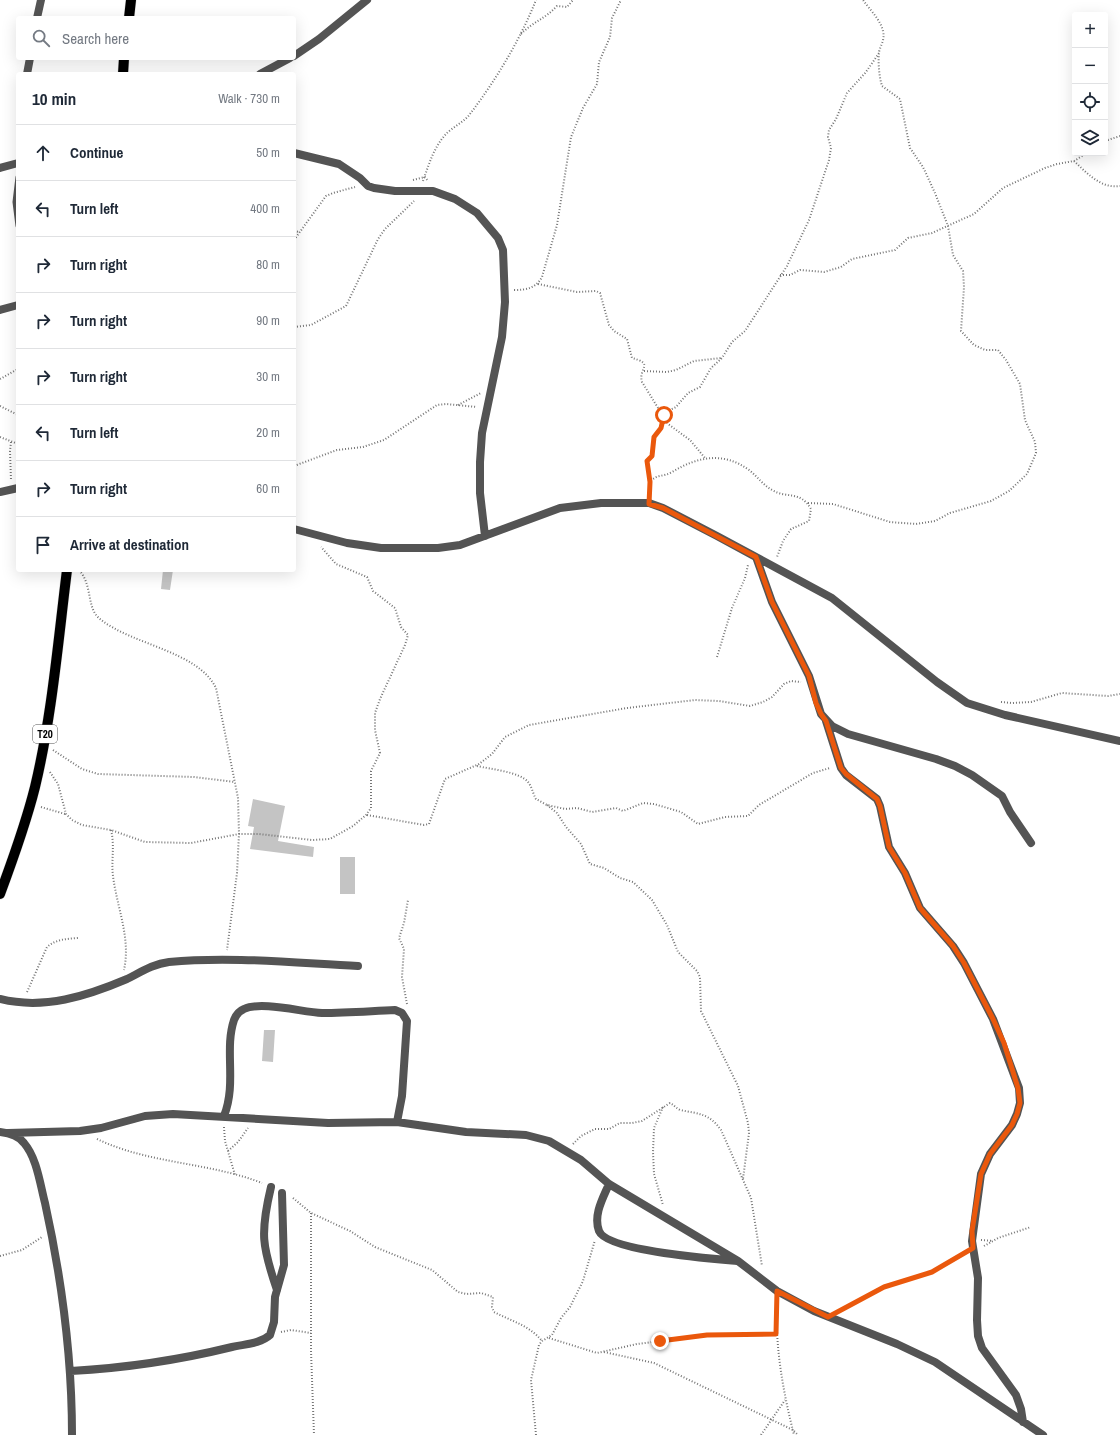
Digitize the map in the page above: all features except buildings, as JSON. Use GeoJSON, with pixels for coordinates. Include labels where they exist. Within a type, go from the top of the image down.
{"type":"FeatureCollection","features":[{"type":"Feature","properties":{"kind":"main road"},"geometry":{"type":"LineString","coordinates":[[129,16],[131,0]]}},
{"type":"Feature","properties":{"kind":"main road"},"geometry":{"type":"LineString","coordinates":[[122,72],[124,60]]}},
{"type":"Feature","properties":{"kind":"main road","name":"T20"},"geometry":{"type":"LineString","coordinates":[[0,894],[18,847],[40,762],[56,660],[67,572]]}},
{"type":"Feature","properties":{"kind":"street"},"geometry":{"type":"LineString","coordinates":[[38,16],[41,0]]}},
{"type":"Feature","properties":{"kind":"street"},"geometry":{"type":"LineString","coordinates":[[296,55],[319,39],[366,0]]}},
{"type":"Feature","properties":{"kind":"street"},"geometry":{"type":"LineString","coordinates":[[27,72],[30,60]]}},
{"type":"Feature","properties":{"kind":"street"},"geometry":{"type":"LineString","coordinates":[[264,72],[286,60]]}},
{"type":"Feature","properties":{"kind":"street"},"geometry":{"type":"LineString","coordinates":[[296,153],[339,164],[360,178],[368,186],[395,191],[433,191],[456,199],[477,213],[498,238],[503,250],[505,290],[502,337],[482,433],[480,492],[485,536]]}},
{"type":"Feature","properties":{"kind":"street"},"geometry":{"type":"LineString","coordinates":[[0,168],[16,164]]}},
{"type":"Feature","properties":{"kind":"street"},"geometry":{"type":"LineString","coordinates":[[0,310],[16,305]]}},
{"type":"Feature","properties":{"kind":"street"},"geometry":{"type":"LineString","coordinates":[[0,492],[15,489]]}},
{"type":"Feature","properties":{"kind":"street"},"geometry":{"type":"LineString","coordinates":[[296,530],[347,543],[381,548],[438,548],[460,544],[485,536],[560,508],[601,503],[649,504],[663,508],[832,598],[937,682],[967,703],[1005,715],[1120,741]]}},
{"type":"Feature","properties":{"kind":"street"},"geometry":{"type":"LineString","coordinates":[[753,555],[772,602],[804,665],[821,714],[826,721],[843,732],[936,759],[972,775],[1002,796],[1010,812],[1031,843]]}},
{"type":"Feature","properties":{"kind":"street"},"geometry":{"type":"LineString","coordinates":[[826,721],[837,760],[846,774],[877,799],[880,806],[889,847],[905,873],[920,908],[953,946],[964,963],[1004,1043],[1018,1088],[1020,1103],[1017,1114],[1012,1125],[990,1154],[981,1174],[972,1231],[978,1278],[978,1336],[982,1348],[1016,1395],[1021,1408],[1023,1422]]}},
{"type":"Feature","properties":{"kind":"street"},"geometry":{"type":"LineString","coordinates":[[0,999],[41,1003],[69,1000],[92,994],[148,967],[168,962],[225,961],[358,966]]}},
{"type":"Feature","properties":{"kind":"street"},"geometry":{"type":"LineString","coordinates":[[224,1116],[230,1097],[231,1052],[234,1020],[238,1012],[244,1009],[270,1007],[341,1013],[395,1010],[402,1013],[407,1021],[402,1096],[397,1122]]}},
{"type":"Feature","properties":{"kind":"street"},"geometry":{"type":"LineString","coordinates":[[4,1132],[80,1131],[101,1128],[144,1116],[173,1114],[328,1122],[397,1122],[466,1132],[526,1135],[549,1140],[568,1151],[609,1184],[738,1261],[764,1279],[777,1291],[828,1317],[923,1356],[1043,1435]]}},
{"type":"Feature","properties":{"kind":"street"},"geometry":{"type":"LineString","coordinates":[[4,1132],[18,1137],[25,1144],[33,1161],[51,1230],[62,1293],[71,1372],[72,1435]]}},
{"type":"Feature","properties":{"kind":"street"},"geometry":{"type":"LineString","coordinates":[[609,1184],[598,1210],[597,1223],[600,1232],[613,1241],[664,1253],[689,1257],[738,1261]]}},
{"type":"Feature","properties":{"kind":"street"},"geometry":{"type":"LineString","coordinates":[[270,1187],[263,1225],[263,1242],[277,1290]]}},
{"type":"Feature","properties":{"kind":"street"},"geometry":{"type":"LineString","coordinates":[[71,1372],[174,1360],[254,1343],[270,1335],[274,1322],[274,1305],[284,1265],[282,1193]]}},
{"type":"Feature","properties":{"kind":"lane"},"geometry":{"type":"LineString","coordinates":[[16,194],[16,210]]}},
{"type":"Feature","properties":{"kind":"path"},"geometry":{"type":"LineString","coordinates":[[296,328],[311,325],[346,306],[378,239],[385,229],[414,202],[438,144],[451,130],[469,115],[519,36],[536,0]]}},
{"type":"Feature","properties":{"kind":"path"},"geometry":{"type":"LineString","coordinates":[[519,36],[530,25],[549,15],[558,6],[567,6],[573,0]]}},
{"type":"Feature","properties":{"kind":"path"},"geometry":{"type":"LineString","coordinates":[[505,290],[530,288],[538,284],[542,277],[555,231],[571,137],[583,108],[597,84],[599,62],[610,38],[612,18],[621,0]]}},
{"type":"Feature","properties":{"kind":"path"},"geometry":{"type":"LineString","coordinates":[[649,504],[650,482],[647,461],[652,456],[654,437],[661,428],[664,415],[676,407],[682,397],[700,387],[711,368],[722,358],[732,342],[745,331],[780,275],[788,266],[799,244],[816,203],[831,154],[829,130],[836,119],[847,93],[866,72],[879,52],[884,38],[881,25],[863,0]]}},
{"type":"Feature","properties":{"kind":"path"},"geometry":{"type":"LineString","coordinates":[[808,503],[834,504],[890,522],[925,524],[991,501],[1009,491],[1027,474],[1036,453],[1034,442],[1025,420],[1020,384],[1006,360],[998,350],[986,350],[974,345],[961,331],[964,287],[963,271],[953,255],[948,226],[923,167],[910,148],[900,99],[882,86],[879,71],[879,52]]}},
{"type":"Feature","properties":{"kind":"path"},"geometry":{"type":"LineString","coordinates":[[1108,140],[1120,136]]}},
{"type":"Feature","properties":{"kind":"path"},"geometry":{"type":"LineString","coordinates":[[780,275],[790,275],[800,270],[824,272],[835,269],[852,259],[895,250],[908,238],[932,233],[974,214],[1003,188],[1045,168],[1074,161],[1082,156]]}},
{"type":"Feature","properties":{"kind":"path"},"geometry":{"type":"LineString","coordinates":[[1074,161],[1097,181],[1111,186],[1120,186]]}},
{"type":"Feature","properties":{"kind":"path"},"geometry":{"type":"LineString","coordinates":[[296,237],[306,226],[326,196],[343,190],[368,186]]}},
{"type":"Feature","properties":{"kind":"path"},"geometry":{"type":"LineString","coordinates":[[538,284],[577,292],[596,291],[600,293],[609,325],[614,331],[627,340],[631,356],[644,362],[645,367],[641,379],[642,382],[664,415],[668,424],[690,440],[705,458]]}},
{"type":"Feature","properties":{"kind":"path"},"geometry":{"type":"LineString","coordinates":[[644,371],[667,372],[676,370],[694,361],[722,358]]}},
{"type":"Feature","properties":{"kind":"path"},"geometry":{"type":"LineString","coordinates":[[0,379],[16,370]]}},
{"type":"Feature","properties":{"kind":"path"},"geometry":{"type":"LineString","coordinates":[[458,405],[492,386]]}},
{"type":"Feature","properties":{"kind":"path"},"geometry":{"type":"LineString","coordinates":[[296,465],[337,450],[374,444],[384,440],[437,405],[446,404],[488,407]]}},
{"type":"Feature","properties":{"kind":"path"},"geometry":{"type":"LineString","coordinates":[[0,406],[16,414]]}},
{"type":"Feature","properties":{"kind":"path"},"geometry":{"type":"LineString","coordinates":[[0,437],[16,443]]}},
{"type":"Feature","properties":{"kind":"path"},"geometry":{"type":"LineString","coordinates":[[11,442],[10,468],[15,489]]}},
{"type":"Feature","properties":{"kind":"path"},"geometry":{"type":"LineString","coordinates":[[650,482],[658,475],[666,475],[682,465],[705,458],[724,459],[736,463],[751,472],[771,489],[801,497],[808,503],[811,509],[809,521],[791,529],[787,534],[774,566]]}},
{"type":"Feature","properties":{"kind":"path"},"geometry":{"type":"LineString","coordinates":[[30,804],[66,814],[78,823],[110,830],[145,842],[157,843],[170,841],[191,843],[239,834],[259,834],[312,840],[330,839],[343,833],[366,815],[371,808],[371,771],[380,753],[374,725],[375,713],[408,635],[401,627],[393,605],[373,591],[367,577],[336,564],[325,553],[315,535]]}},
{"type":"Feature","properties":{"kind":"path"},"geometry":{"type":"LineString","coordinates":[[717,657],[732,608],[753,555]]}},
{"type":"Feature","properties":{"kind":"path"},"geometry":{"type":"LineString","coordinates":[[80,572],[87,582],[92,608],[99,619],[132,638],[182,658],[207,674],[213,681],[218,695],[238,798],[239,834],[237,873],[225,961]]}},
{"type":"Feature","properties":{"kind":"path"},"geometry":{"type":"LineString","coordinates":[[366,815],[429,824],[445,779],[476,766],[492,754],[499,742],[512,732],[546,722],[627,708],[695,700],[719,701],[750,706],[763,702],[772,697],[784,684],[791,681],[812,686]]}},
{"type":"Feature","properties":{"kind":"path"},"geometry":{"type":"LineString","coordinates":[[998,702],[1012,704],[1031,702],[1062,693],[1102,696],[1120,694]]}},
{"type":"Feature","properties":{"kind":"path"},"geometry":{"type":"LineString","coordinates":[[42,746],[61,754],[82,769],[98,774],[194,777],[235,782]]}},
{"type":"Feature","properties":{"kind":"path"},"geometry":{"type":"LineString","coordinates":[[547,805],[565,809],[577,808],[592,812],[613,808],[623,811],[639,804],[646,803],[673,809],[698,824],[725,817],[744,817],[751,814],[759,805],[813,773],[829,769],[837,760]]}},
{"type":"Feature","properties":{"kind":"path"},"geometry":{"type":"LineString","coordinates":[[40,762],[56,780],[66,814]]}},
{"type":"Feature","properties":{"kind":"path"},"geometry":{"type":"LineString","coordinates":[[476,766],[518,775],[525,779],[532,788],[536,799],[557,813],[566,827],[581,844],[590,864],[604,868],[620,878],[633,882],[652,900],[667,925],[678,952],[697,971],[700,977],[701,1011],[738,1086],[748,1123],[749,1133],[743,1179]]}},
{"type":"Feature","properties":{"kind":"path"},"geometry":{"type":"LineString","coordinates":[[110,830],[113,841],[113,877],[127,950],[119,982]]}},
{"type":"Feature","properties":{"kind":"path"},"geometry":{"type":"LineString","coordinates":[[407,1021],[408,1005],[402,977],[404,949],[399,938],[404,923],[408,900]]}},
{"type":"Feature","properties":{"kind":"path"},"geometry":{"type":"LineString","coordinates":[[21,1002],[34,980],[47,947],[52,943],[62,940],[78,938]]}},
{"type":"Feature","properties":{"kind":"path"},"geometry":{"type":"LineString","coordinates":[[568,1151],[577,1139],[588,1132],[598,1129],[609,1129],[620,1123],[636,1123],[670,1103],[679,1109],[697,1112],[715,1122],[721,1130],[743,1179],[753,1210],[764,1279]]}},
{"type":"Feature","properties":{"kind":"path"},"geometry":{"type":"LineString","coordinates":[[663,1107],[654,1128],[653,1152],[654,1174],[668,1218]]}},
{"type":"Feature","properties":{"kind":"path"},"geometry":{"type":"LineString","coordinates":[[224,1116],[225,1141],[235,1175]]}},
{"type":"Feature","properties":{"kind":"path"},"geometry":{"type":"LineString","coordinates":[[228,1151],[241,1138],[254,1118]]}},
{"type":"Feature","properties":{"kind":"path"},"geometry":{"type":"LineString","coordinates":[[80,1131],[106,1143],[136,1154],[235,1175],[270,1187]]}},
{"type":"Feature","properties":{"kind":"path"},"geometry":{"type":"LineString","coordinates":[[282,1193],[297,1201],[311,1213],[350,1231],[375,1247],[432,1270],[448,1281],[458,1292],[466,1294],[481,1293],[491,1295],[494,1312],[523,1325],[534,1332],[542,1341]]}},
{"type":"Feature","properties":{"kind":"path"},"geometry":{"type":"LineString","coordinates":[[311,1213],[311,1333],[314,1435]]}},
{"type":"Feature","properties":{"kind":"path"},"geometry":{"type":"LineString","coordinates":[[828,1317],[884,1287],[932,1272],[973,1248],[980,1247],[1003,1236],[1031,1227]]}},
{"type":"Feature","properties":{"kind":"path"},"geometry":{"type":"LineString","coordinates":[[0,1256],[22,1250],[51,1230]]}},
{"type":"Feature","properties":{"kind":"path"},"geometry":{"type":"LineString","coordinates":[[536,1435],[531,1380],[538,1351],[542,1341],[549,1338],[570,1307],[581,1285],[594,1243],[600,1232]]}},
{"type":"Feature","properties":{"kind":"path"},"geometry":{"type":"LineString","coordinates":[[777,1291],[776,1334],[779,1368],[794,1435]]}},
{"type":"Feature","properties":{"kind":"path"},"geometry":{"type":"LineString","coordinates":[[270,1335],[286,1330],[311,1333]]}},
{"type":"Feature","properties":{"kind":"path"},"geometry":{"type":"LineString","coordinates":[[603,1352],[637,1344],[707,1335],[776,1334]]}},
{"type":"Feature","properties":{"kind":"path"},"geometry":{"type":"LineString","coordinates":[[549,1338],[592,1352],[603,1352],[654,1363],[771,1419],[793,1430],[798,1435]]}},
{"type":"Feature","properties":{"kind":"path"},"geometry":{"type":"LineString","coordinates":[[761,1435],[785,1399]]}},
{"type":"Feature","properties":{"kind":"route"},"geometry":{"type":"LineString","coordinates":[[660,1341],[707,1335],[776,1334],[777,1291],[828,1317],[884,1287],[932,1272],[973,1248],[972,1231],[981,1174],[990,1154],[1012,1125],[1020,1103],[1018,1088],[1004,1043],[993,1019],[964,963],[953,946],[920,908],[911,891],[905,873],[889,847],[885,837],[880,806],[877,799],[846,774],[837,760],[826,721],[816,703],[809,676],[772,602],[756,557],[663,508],[649,504],[650,482],[647,461],[648,458],[652,457],[654,437],[661,428],[664,415]]}}]}
